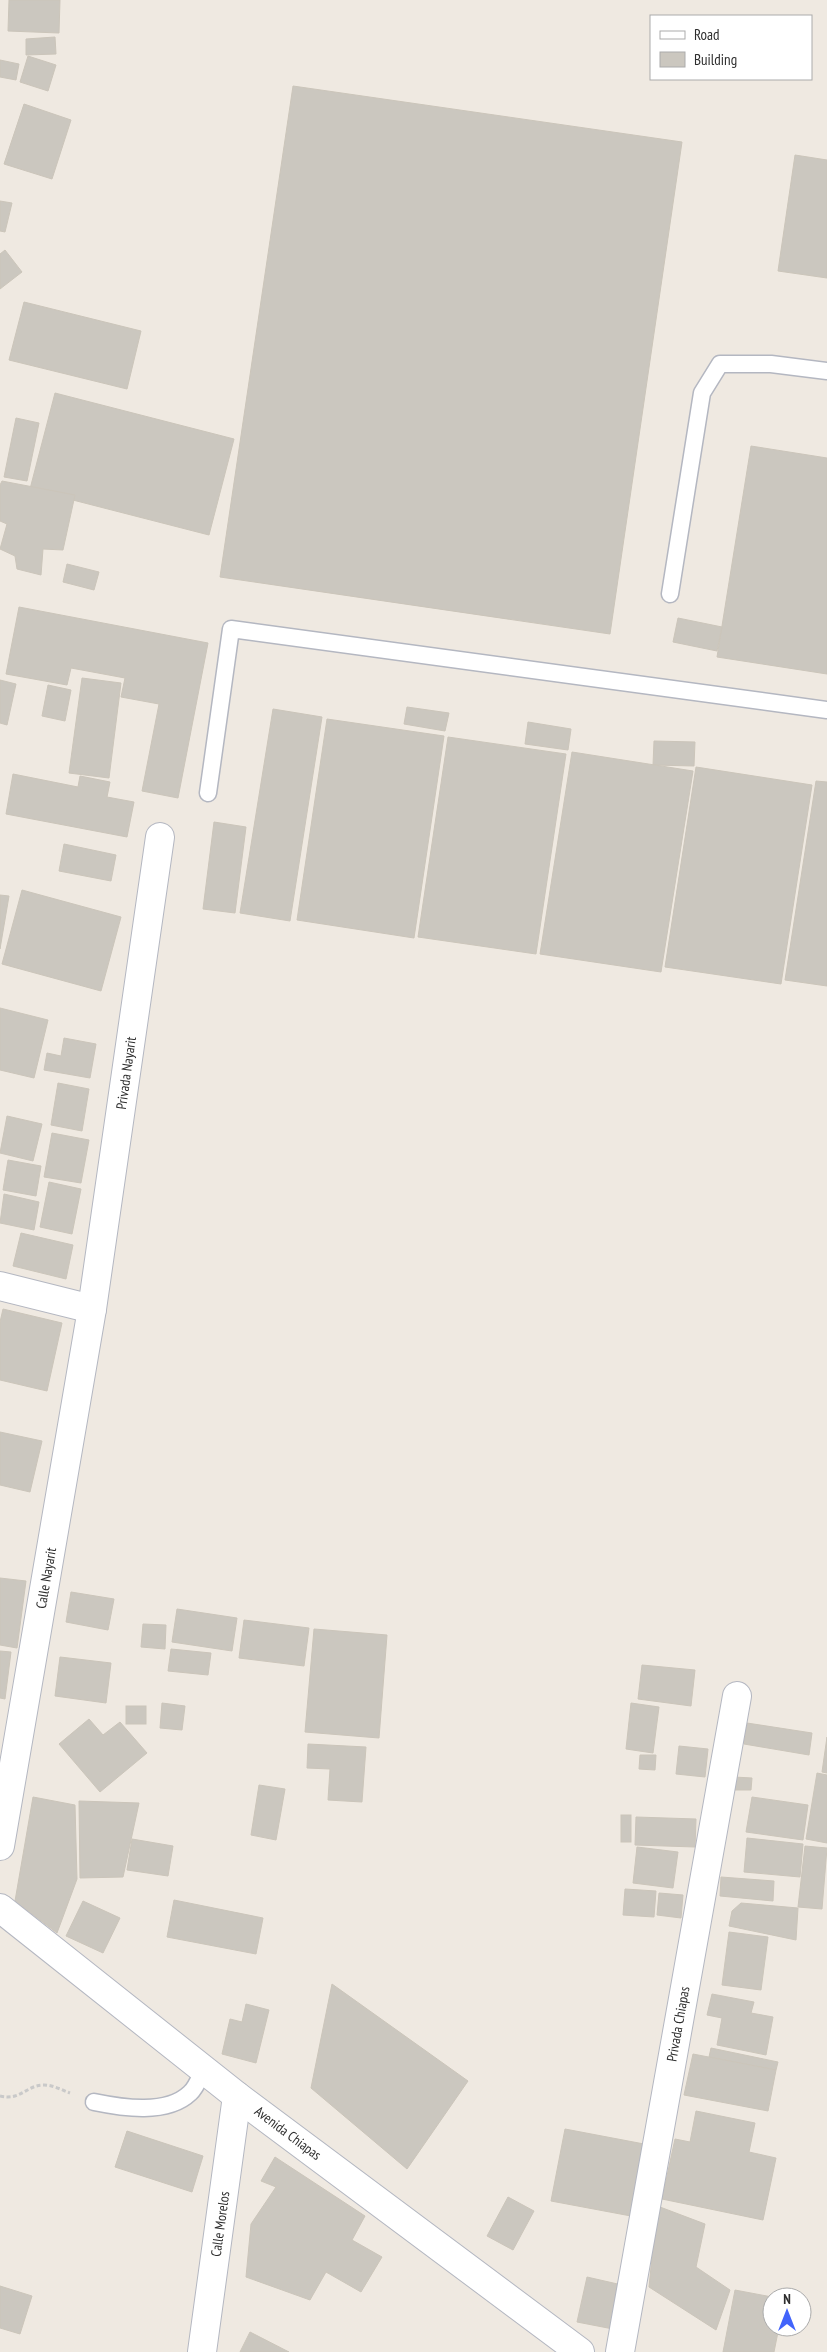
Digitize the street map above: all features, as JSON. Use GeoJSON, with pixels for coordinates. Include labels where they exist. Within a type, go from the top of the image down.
{"type":"FeatureCollection","features":[{"type":"Feature","properties":{"kind":"street","name":"Privada Nayarit"},"geometry":{"type":"LineString","coordinates":[[92,1309],[160,838]]}},
{"type":"Feature","properties":{"kind":"street"},"geometry":{"type":"LineString","coordinates":[[0,1286],[92,1309]]}},
{"type":"Feature","properties":{"kind":"street","name":"Calle Nayarit"},"geometry":{"type":"LineString","coordinates":[[0,1846],[92,1309]]}},
{"type":"Feature","properties":{"kind":"street","name":"Privada Chiapas"},"geometry":{"type":"LineString","coordinates":[[620,2352],[737,1696]]}},
{"type":"Feature","properties":{"kind":"street","name":"Avenida Chiapas"},"geometry":{"type":"LineString","coordinates":[[0,1908],[238,2096],[580,2352]]}},
{"type":"Feature","properties":{"kind":"street","name":"Calle Morelos"},"geometry":{"type":"LineString","coordinates":[[202,2352],[238,2096]]}},
{"type":"Feature","properties":{"kind":"lane"},"geometry":{"type":"LineString","coordinates":[[670,594],[702,394],[720,364],[770,364],[827,371]]}},
{"type":"Feature","properties":{"kind":"lane"},"geometry":{"type":"LineString","coordinates":[[208,792],[231,629],[827,710]]}},
{"type":"Feature","properties":{"kind":"lane"},"geometry":{"type":"LineString","coordinates":[[94,2102],[119,2108],[168,2105],[181,2100],[192,2092],[204,2069]]}},
{"type":"Feature","properties":{"kind":"path"},"geometry":{"type":"LineString","coordinates":[[0,2096],[15,2097],[30,2089],[44,2085],[94,2102]]}},
{"type":"Feature","properties":{"kind":"building"},"geometry":{"type":"Polygon","coordinates":[[[9,0],[60,0],[59,33],[8,31],[9,0]]]}},
{"type":"Feature","properties":{"kind":"building"},"geometry":{"type":"Polygon","coordinates":[[[55,37],[56,54],[26,55],[26,39],[55,37]]]}},
{"type":"Feature","properties":{"kind":"building"},"geometry":{"type":"Polygon","coordinates":[[[28,56],[56,65],[48,91],[20,82],[28,56]]]}},
{"type":"Feature","properties":{"kind":"building"},"geometry":{"type":"Polygon","coordinates":[[[0,60],[19,64],[16,80],[0,77],[0,60]]]}},
{"type":"Feature","properties":{"kind":"building"},"geometry":{"type":"Polygon","coordinates":[[[293,86],[682,142],[610,634],[220,577],[293,86]]]}},
{"type":"Feature","properties":{"kind":"building"},"geometry":{"type":"Polygon","coordinates":[[[24,104],[71,120],[52,179],[4,164],[24,104]]]}},
{"type":"Feature","properties":{"kind":"building"},"geometry":{"type":"Polygon","coordinates":[[[795,155],[827,160],[827,278],[778,271],[795,155]]]}},
{"type":"Feature","properties":{"kind":"building"},"geometry":{"type":"Polygon","coordinates":[[[0,201],[12,203],[5,232],[0,231],[0,201]]]}},
{"type":"Feature","properties":{"kind":"building"},"geometry":{"type":"Polygon","coordinates":[[[5,250],[22,272],[0,289],[0,254],[5,250]]]}},
{"type":"Feature","properties":{"kind":"building"},"geometry":{"type":"Polygon","coordinates":[[[24,302],[141,331],[127,389],[9,360],[24,302]]]}},
{"type":"Feature","properties":{"kind":"building"},"geometry":{"type":"Polygon","coordinates":[[[55,393],[234,439],[209,535],[30,489],[55,393]]]}},
{"type":"Feature","properties":{"kind":"building"},"geometry":{"type":"Polygon","coordinates":[[[16,418],[39,423],[27,481],[4,477],[16,418]]]}},
{"type":"Feature","properties":{"kind":"building"},"geometry":{"type":"Polygon","coordinates":[[[751,446],[827,458],[827,674],[717,657],[751,446]]]}},
{"type":"Feature","properties":{"kind":"building"},"geometry":{"type":"Polygon","coordinates":[[[2,481],[75,495],[63,550],[43,549],[41,575],[17,569],[15,556],[0,549],[7,524],[0,521],[0,485],[2,481]]]}},
{"type":"Feature","properties":{"kind":"building"},"geometry":{"type":"Polygon","coordinates":[[[67,564],[99,572],[94,590],[63,582],[67,564]]]}},
{"type":"Feature","properties":{"kind":"building"},"geometry":{"type":"Polygon","coordinates":[[[19,607],[208,643],[178,798],[142,791],[159,704],[121,697],[125,678],[71,668],[67,685],[6,674],[19,607]]]}},
{"type":"Feature","properties":{"kind":"building"},"geometry":{"type":"Polygon","coordinates":[[[678,618],[722,627],[717,651],[673,642],[678,618]]]}},
{"type":"Feature","properties":{"kind":"building"},"geometry":{"type":"Polygon","coordinates":[[[82,678],[121,683],[109,778],[69,773],[82,678]]]}},
{"type":"Feature","properties":{"kind":"building"},"geometry":{"type":"Polygon","coordinates":[[[0,680],[16,684],[7,725],[0,723],[0,680]]]}},
{"type":"Feature","properties":{"kind":"building"},"geometry":{"type":"Polygon","coordinates":[[[48,685],[71,690],[65,721],[42,716],[48,685]]]}},
{"type":"Feature","properties":{"kind":"building"},"geometry":{"type":"Polygon","coordinates":[[[407,707],[449,713],[445,731],[404,724],[407,707]]]}},
{"type":"Feature","properties":{"kind":"building"},"geometry":{"type":"Polygon","coordinates":[[[273,709],[322,717],[290,921],[240,913],[273,709]]]}},
{"type":"Feature","properties":{"kind":"building"},"geometry":{"type":"Polygon","coordinates":[[[327,719],[444,736],[414,938],[297,920],[327,719]]]}},
{"type":"Feature","properties":{"kind":"building"},"geometry":{"type":"Polygon","coordinates":[[[528,722],[571,729],[568,750],[525,744],[528,722]]]}},
{"type":"Feature","properties":{"kind":"building"},"geometry":{"type":"Polygon","coordinates":[[[448,737],[566,754],[536,954],[418,937],[448,737]]]}},
{"type":"Feature","properties":{"kind":"building"},"geometry":{"type":"Polygon","coordinates":[[[654,741],[695,742],[694,766],[653,765],[654,741]]]}},
{"type":"Feature","properties":{"kind":"building"},"geometry":{"type":"Polygon","coordinates":[[[572,752],[693,771],[661,972],[540,954],[572,752]]]}},
{"type":"Feature","properties":{"kind":"building"},"geometry":{"type":"Polygon","coordinates":[[[696,767],[812,785],[781,984],[665,967],[696,767]]]}},
{"type":"Feature","properties":{"kind":"building"},"geometry":{"type":"Polygon","coordinates":[[[13,774],[78,787],[80,776],[110,782],[107,797],[134,802],[127,837],[6,814],[13,774]]]}},
{"type":"Feature","properties":{"kind":"building"},"geometry":{"type":"Polygon","coordinates":[[[816,781],[827,782],[827,986],[785,980],[816,781]]]}},
{"type":"Feature","properties":{"kind":"building"},"geometry":{"type":"Polygon","coordinates":[[[214,822],[246,827],[235,913],[203,909],[214,822]]]}},
{"type":"Feature","properties":{"kind":"building"},"geometry":{"type":"Polygon","coordinates":[[[64,844],[116,855],[111,881],[59,871],[64,844]]]}},
{"type":"Feature","properties":{"kind":"building"},"geometry":{"type":"Polygon","coordinates":[[[22,890],[121,917],[101,991],[2,964],[22,890]]]}},
{"type":"Feature","properties":{"kind":"building"},"geometry":{"type":"Polygon","coordinates":[[[0,895],[9,896],[0,949],[0,895]]]}},
{"type":"Feature","properties":{"kind":"building"},"geometry":{"type":"Polygon","coordinates":[[[0,1008],[48,1020],[34,1078],[0,1070],[0,1008]]]}},
{"type":"Feature","properties":{"kind":"building"},"geometry":{"type":"Polygon","coordinates":[[[64,1038],[96,1044],[90,1078],[44,1070],[47,1053],[61,1056],[64,1038]]]}},
{"type":"Feature","properties":{"kind":"building"},"geometry":{"type":"Polygon","coordinates":[[[58,1083],[89,1089],[82,1131],[51,1125],[58,1083]]]}},
{"type":"Feature","properties":{"kind":"building"},"geometry":{"type":"Polygon","coordinates":[[[7,1116],[42,1124],[33,1161],[0,1153],[7,1116]]]}},
{"type":"Feature","properties":{"kind":"building"},"geometry":{"type":"Polygon","coordinates":[[[52,1133],[89,1140],[81,1183],[44,1177],[52,1133]]]}},
{"type":"Feature","properties":{"kind":"building"},"geometry":{"type":"Polygon","coordinates":[[[8,1160],[41,1166],[36,1196],[3,1190],[8,1160]]]}},
{"type":"Feature","properties":{"kind":"building"},"geometry":{"type":"Polygon","coordinates":[[[49,1182],[81,1189],[72,1234],[40,1227],[49,1182]]]}},
{"type":"Feature","properties":{"kind":"building"},"geometry":{"type":"Polygon","coordinates":[[[4,1194],[39,1202],[34,1230],[0,1223],[4,1194]]]}},
{"type":"Feature","properties":{"kind":"building"},"geometry":{"type":"Polygon","coordinates":[[[21,1233],[73,1245],[66,1279],[13,1266],[21,1233]]]}},
{"type":"Feature","properties":{"kind":"building"},"geometry":{"type":"Polygon","coordinates":[[[3,1309],[62,1323],[47,1391],[0,1380],[0,1322],[3,1309]]]}},
{"type":"Feature","properties":{"kind":"building"},"geometry":{"type":"Polygon","coordinates":[[[0,1432],[42,1441],[30,1492],[0,1485],[0,1432]]]}},
{"type":"Feature","properties":{"kind":"building"},"geometry":{"type":"Polygon","coordinates":[[[0,1578],[26,1581],[17,1648],[0,1645],[0,1578]]]}},
{"type":"Feature","properties":{"kind":"building"},"geometry":{"type":"Polygon","coordinates":[[[71,1592],[114,1599],[108,1630],[66,1622],[71,1592]]]}},
{"type":"Feature","properties":{"kind":"building"},"geometry":{"type":"Polygon","coordinates":[[[177,1609],[237,1618],[232,1651],[172,1642],[177,1609]]]}},
{"type":"Feature","properties":{"kind":"building"},"geometry":{"type":"Polygon","coordinates":[[[244,1620],[309,1628],[304,1666],[239,1658],[244,1620]]]}},
{"type":"Feature","properties":{"kind":"building"},"geometry":{"type":"Polygon","coordinates":[[[143,1624],[166,1625],[165,1649],[141,1647],[143,1624]]]}},
{"type":"Feature","properties":{"kind":"building"},"geometry":{"type":"Polygon","coordinates":[[[314,1629],[387,1635],[379,1738],[305,1732],[314,1629]]]}},
{"type":"Feature","properties":{"kind":"building"},"geometry":{"type":"Polygon","coordinates":[[[171,1649],[211,1653],[208,1675],[168,1671],[171,1649]]]}},
{"type":"Feature","properties":{"kind":"building"},"geometry":{"type":"Polygon","coordinates":[[[0,1651],[11,1652],[5,1699],[0,1698],[0,1651]]]}},
{"type":"Feature","properties":{"kind":"building"},"geometry":{"type":"Polygon","coordinates":[[[60,1657],[111,1663],[106,1703],[55,1696],[60,1657]]]}},
{"type":"Feature","properties":{"kind":"building"},"geometry":{"type":"Polygon","coordinates":[[[642,1665],[695,1670],[691,1706],[638,1699],[642,1665]]]}},
{"type":"Feature","properties":{"kind":"building"},"geometry":{"type":"Polygon","coordinates":[[[162,1703],[185,1706],[182,1730],[160,1728],[162,1703]]]}},
{"type":"Feature","properties":{"kind":"building"},"geometry":{"type":"Polygon","coordinates":[[[631,1703],[659,1707],[653,1753],[626,1749],[631,1703]]]}},
{"type":"Feature","properties":{"kind":"building"},"geometry":{"type":"Polygon","coordinates":[[[126,1706],[146,1706],[146,1724],[126,1724],[126,1706]]]}},
{"type":"Feature","properties":{"kind":"building"},"geometry":{"type":"Polygon","coordinates":[[[89,1719],[103,1735],[120,1722],[147,1753],[100,1792],[59,1744],[89,1719]]]}},
{"type":"Feature","properties":{"kind":"building"},"geometry":{"type":"Polygon","coordinates":[[[747,1723],[812,1733],[809,1755],[744,1744],[747,1723]]]}},
{"type":"Feature","properties":{"kind":"building"},"geometry":{"type":"Polygon","coordinates":[[[827,1737],[827,1773],[822,1772],[827,1737]]]}},
{"type":"Feature","properties":{"kind":"building"},"geometry":{"type":"Polygon","coordinates":[[[308,1744],[366,1747],[362,1802],[328,1800],[330,1769],[307,1768],[308,1744]]]}},
{"type":"Feature","properties":{"kind":"building"},"geometry":{"type":"Polygon","coordinates":[[[679,1746],[708,1749],[705,1777],[676,1774],[679,1746]]]}},
{"type":"Feature","properties":{"kind":"building"},"geometry":{"type":"Polygon","coordinates":[[[640,1755],[656,1755],[655,1770],[639,1769],[640,1755]]]}},
{"type":"Feature","properties":{"kind":"building"},"geometry":{"type":"Polygon","coordinates":[[[817,1773],[827,1775],[827,1843],[806,1839],[817,1773]]]}},
{"type":"Feature","properties":{"kind":"building"},"geometry":{"type":"Polygon","coordinates":[[[734,1777],[752,1778],[751,1790],[733,1790],[734,1777]]]}},
{"type":"Feature","properties":{"kind":"building"},"geometry":{"type":"Polygon","coordinates":[[[259,1785],[285,1789],[276,1840],[251,1835],[259,1785]]]}},
{"type":"Feature","properties":{"kind":"building"},"geometry":{"type":"Polygon","coordinates":[[[33,1797],[75,1805],[77,1879],[57,1933],[15,1901],[33,1797]]]}},
{"type":"Feature","properties":{"kind":"building"},"geometry":{"type":"Polygon","coordinates":[[[752,1797],[808,1805],[803,1840],[746,1832],[752,1797]]]}},
{"type":"Feature","properties":{"kind":"building"},"geometry":{"type":"Polygon","coordinates":[[[79,1801],[139,1803],[123,1877],[80,1878],[79,1801]]]}},
{"type":"Feature","properties":{"kind":"building"},"geometry":{"type":"Polygon","coordinates":[[[621,1815],[631,1815],[631,1842],[621,1842],[621,1815]]]}},
{"type":"Feature","properties":{"kind":"building"},"geometry":{"type":"Polygon","coordinates":[[[636,1817],[696,1819],[695,1847],[635,1845],[636,1817]]]}},
{"type":"Feature","properties":{"kind":"building"},"geometry":{"type":"Polygon","coordinates":[[[747,1838],[803,1844],[800,1877],[744,1872],[747,1838]]]}},
{"type":"Feature","properties":{"kind":"building"},"geometry":{"type":"Polygon","coordinates":[[[132,1839],[173,1846],[168,1876],[127,1870],[132,1839]]]}},
{"type":"Feature","properties":{"kind":"building"},"geometry":{"type":"Polygon","coordinates":[[[805,1846],[827,1848],[822,1909],[798,1907],[805,1846]]]}},
{"type":"Feature","properties":{"kind":"building"},"geometry":{"type":"Polygon","coordinates":[[[637,1847],[678,1852],[673,1888],[633,1883],[637,1847]]]}},
{"type":"Feature","properties":{"kind":"building"},"geometry":{"type":"Polygon","coordinates":[[[721,1877],[774,1881],[773,1901],[720,1896],[721,1877]]]}},
{"type":"Feature","properties":{"kind":"building"},"geometry":{"type":"Polygon","coordinates":[[[625,1889],[656,1891],[654,1917],[623,1915],[625,1889]]]}},
{"type":"Feature","properties":{"kind":"building"},"geometry":{"type":"Polygon","coordinates":[[[659,1893],[683,1895],[681,1918],[657,1915],[659,1893]]]}},
{"type":"Feature","properties":{"kind":"building"},"geometry":{"type":"Polygon","coordinates":[[[174,1900],[263,1918],[256,1954],[167,1937],[174,1900]]]}},
{"type":"Feature","properties":{"kind":"building"},"geometry":{"type":"Polygon","coordinates":[[[83,1901],[120,1918],[103,1953],[66,1936],[83,1901]]]}},
{"type":"Feature","properties":{"kind":"building"},"geometry":{"type":"Polygon","coordinates":[[[741,1903],[798,1908],[796,1940],[729,1926],[732,1911],[741,1903]]]}},
{"type":"Feature","properties":{"kind":"building"},"geometry":{"type":"Polygon","coordinates":[[[729,1932],[768,1937],[761,1990],[722,1985],[729,1932]]]}},
{"type":"Feature","properties":{"kind":"building"},"geometry":{"type":"Polygon","coordinates":[[[332,1984],[468,2081],[407,2169],[311,2088],[332,1984]]]}},
{"type":"Feature","properties":{"kind":"building"},"geometry":{"type":"Polygon","coordinates":[[[712,1994],[754,2002],[751,2013],[773,2017],[766,2055],[717,2045],[722,2018],[707,2015],[712,1994]]]}},
{"type":"Feature","properties":{"kind":"building"},"geometry":{"type":"Polygon","coordinates":[[[246,2004],[269,2010],[256,2063],[222,2054],[230,2019],[242,2022],[246,2004]]]}},
{"type":"Feature","properties":{"kind":"building"},"geometry":{"type":"Polygon","coordinates":[[[711,2048],[778,2062],[776,2070],[709,2057],[711,2048]]]}},
{"type":"Feature","properties":{"kind":"building"},"geometry":{"type":"Polygon","coordinates":[[[693,2054],[776,2070],[768,2111],[684,2095],[693,2054]]]}},
{"type":"Feature","properties":{"kind":"building"},"geometry":{"type":"Polygon","coordinates":[[[696,2111],[755,2123],[749,2152],[776,2158],[763,2220],[662,2199],[675,2139],[690,2142],[696,2111]]]}},
{"type":"Feature","properties":{"kind":"building"},"geometry":{"type":"Polygon","coordinates":[[[565,2129],[644,2144],[631,2216],[551,2201],[565,2129]]]}},
{"type":"Feature","properties":{"kind":"building"},"geometry":{"type":"Polygon","coordinates":[[[127,2131],[203,2156],[192,2192],[115,2167],[127,2131]]]}},
{"type":"Feature","properties":{"kind":"building"},"geometry":{"type":"Polygon","coordinates":[[[275,2157],[365,2216],[352,2240],[382,2257],[361,2292],[326,2272],[310,2300],[246,2277],[251,2224],[276,2187],[261,2181],[275,2157]]]}},
{"type":"Feature","properties":{"kind":"building"},"geometry":{"type":"Polygon","coordinates":[[[508,2197],[534,2211],[513,2250],[487,2236],[508,2197]]]}},
{"type":"Feature","properties":{"kind":"building"},"geometry":{"type":"Polygon","coordinates":[[[660,2207],[705,2224],[696,2267],[730,2290],[716,2330],[649,2287],[654,2237],[660,2207]]]}},
{"type":"Feature","properties":{"kind":"building"},"geometry":{"type":"Polygon","coordinates":[[[587,2277],[622,2285],[613,2329],[577,2322],[587,2277]]]}},
{"type":"Feature","properties":{"kind":"building"},"geometry":{"type":"Polygon","coordinates":[[[0,2286],[32,2296],[20,2334],[0,2328],[0,2286]]]}},
{"type":"Feature","properties":{"kind":"building"},"geometry":{"type":"Polygon","coordinates":[[[735,2290],[762,2295],[762,2337],[777,2337],[774,2352],[723,2352],[735,2290]]]}},
{"type":"Feature","properties":{"kind":"building"},"geometry":{"type":"Polygon","coordinates":[[[250,2332],[289,2352],[240,2352],[250,2332]]]}}]}
